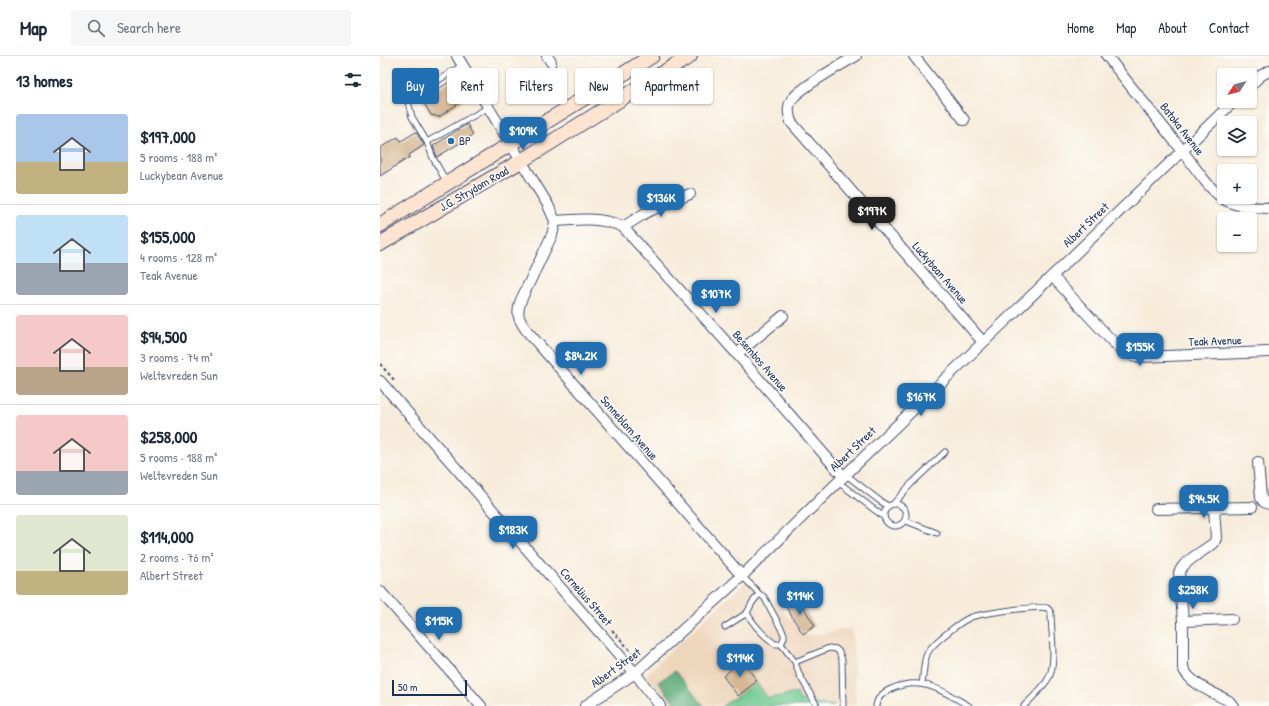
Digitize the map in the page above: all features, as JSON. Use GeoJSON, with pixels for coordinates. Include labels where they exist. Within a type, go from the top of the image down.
{"type":"FeatureCollection","features":[{"type":"Feature","properties":{"kind":"street","name":"J.G. Strydom Road"},"geometry":{"type":"LineString","coordinates":[[380,224],[652,56]]}},
{"type":"Feature","properties":{"kind":"street","name":"J.G. Strydom Road"},"geometry":{"type":"LineString","coordinates":[[380,244],[521,161],[690,56]]}},
{"type":"Feature","properties":{"kind":"street","name":"Luckybean Avenue"},"geometry":{"type":"LineString","coordinates":[[856,56],[798,93],[790,101],[788,115],[795,127],[983,342]]}},
{"type":"Feature","properties":{"kind":"street"},"geometry":{"type":"LineString","coordinates":[[914,56],[964,120]]}},
{"type":"Feature","properties":{"kind":"street","name":"Batoka Avenue"},"geometry":{"type":"LineString","coordinates":[[1107,56],[1206,182],[1226,200],[1240,206],[1269,208]]}},
{"type":"Feature","properties":{"kind":"street"},"geometry":{"type":"LineString","coordinates":[[460,60],[548,205],[555,221],[578,219],[607,222],[623,227],[647,212],[690,194]]}},
{"type":"Feature","properties":{"kind":"street"},"geometry":{"type":"LineString","coordinates":[[1257,79],[1269,71]]}},
{"type":"Feature","properties":{"kind":"street","name":"Albert Street"},"geometry":{"type":"LineString","coordinates":[[585,706],[635,673],[742,576],[1227,108]]}},
{"type":"Feature","properties":{"kind":"street","name":"Sonneblom Avenue"},"geometry":{"type":"LineString","coordinates":[[555,221],[552,235],[518,308],[519,319],[532,337],[742,576]]}},
{"type":"Feature","properties":{"kind":"street","name":"Besembos Avenue"},"geometry":{"type":"LineString","coordinates":[[623,227],[737,354],[842,478]]}},
{"type":"Feature","properties":{"kind":"street","name":"Teak Avenue"},"geometry":{"type":"LineString","coordinates":[[1052,276],[1118,347],[1133,355],[1269,352]]}},
{"type":"Feature","properties":{"kind":"street"},"geometry":{"type":"LineString","coordinates":[[737,354],[783,316]]}},
{"type":"Feature","properties":{"kind":"street","name":"Cornelius Street"},"geometry":{"type":"LineString","coordinates":[[380,382],[635,673],[660,706]]}},
{"type":"Feature","properties":{"kind":"street"},"geometry":{"type":"LineString","coordinates":[[1258,462],[1261,498],[1264,502],[1269,504]]}},
{"type":"Feature","properties":{"kind":"street"},"geometry":{"type":"LineString","coordinates":[[1156,509],[1252,507]]}},
{"type":"Feature","properties":{"kind":"street"},"geometry":{"type":"LineString","coordinates":[[1214,508],[1216,538],[1214,543],[1185,564],[1179,573],[1183,621],[1182,668],[1192,681],[1229,701],[1233,706]]}},
{"type":"Feature","properties":{"kind":"street"},"geometry":{"type":"LineString","coordinates":[[380,591],[481,706]]}},
{"type":"Feature","properties":{"kind":"street"},"geometry":{"type":"LineString","coordinates":[[1183,621],[1232,619]]}},
{"type":"Feature","properties":{"kind":"lane"},"geometry":{"type":"LineString","coordinates":[[447,184],[433,158],[427,142],[412,117],[408,104],[409,100],[460,60]]}},
{"type":"Feature","properties":{"kind":"lane"},"geometry":{"type":"LineString","coordinates":[[427,142],[489,107]]}},
{"type":"Feature","properties":{"kind":"lane"},"geometry":{"type":"LineString","coordinates":[[884,517],[884,510],[894,503],[911,484],[945,452]]}},
{"type":"Feature","properties":{"kind":"lane"},"geometry":{"type":"LineString","coordinates":[[842,478],[888,506]]}},
{"type":"Feature","properties":{"kind":"lane"},"geometry":{"type":"LineString","coordinates":[[842,478],[884,517],[890,526],[896,527],[902,525],[906,521],[907,515],[905,509],[900,504],[894,503]]}},
{"type":"Feature","properties":{"kind":"lane"},"geometry":{"type":"LineString","coordinates":[[906,521],[937,533]]}},
{"type":"Feature","properties":{"kind":"lane"},"geometry":{"type":"LineString","coordinates":[[742,576],[756,589],[759,594],[764,597],[770,606],[784,634],[781,644]]}},
{"type":"Feature","properties":{"kind":"lane"},"geometry":{"type":"LineString","coordinates":[[725,627],[747,613],[759,594]]}},
{"type":"Feature","properties":{"kind":"lane"},"geometry":{"type":"LineString","coordinates":[[922,684],[926,656],[930,649],[964,621],[984,614],[1046,608],[1050,610],[1051,613],[1052,661],[1050,675],[1046,682],[1024,706]]}},
{"type":"Feature","properties":{"kind":"lane"},"geometry":{"type":"LineString","coordinates":[[747,613],[766,638],[775,644],[781,644]]}},
{"type":"Feature","properties":{"kind":"lane"},"geometry":{"type":"LineString","coordinates":[[781,644],[795,662],[799,674],[817,706]]}},
{"type":"Feature","properties":{"kind":"lane"},"geometry":{"type":"LineString","coordinates":[[795,662],[829,648],[836,649],[842,660],[843,706]]}},
{"type":"Feature","properties":{"kind":"lane"},"geometry":{"type":"LineString","coordinates":[[876,706],[877,700],[885,692],[895,687],[914,683],[928,685],[948,693],[969,706]]}},
{"type":"Feature","properties":{"kind":"shaded area"},"geometry":{"type":"Polygon","coordinates":[[[750,578],[807,636],[852,628],[856,706],[669,706],[646,674],[750,578]]]}},
{"type":"Feature","properties":{"kind":"green space"},"geometry":{"type":"Polygon","coordinates":[[[675,671],[704,706],[677,706],[658,682],[675,671]]]}},
{"type":"Feature","properties":{"kind":"green space"},"geometry":{"type":"Polygon","coordinates":[[[757,683],[768,698],[797,693],[800,700],[834,706],[722,706],[757,683]]]}},
{"type":"Feature","properties":{"kind":"building"},"geometry":{"type":"Polygon","coordinates":[[[447,83],[447,104],[458,104],[439,117],[431,115],[424,104],[439,104],[439,89],[447,83]]]}},
{"type":"Feature","properties":{"kind":"building"},"geometry":{"type":"Polygon","coordinates":[[[467,124],[473,135],[437,157],[433,146],[467,124]]]}},
{"type":"Feature","properties":{"kind":"building"},"geometry":{"type":"Polygon","coordinates":[[[416,132],[424,145],[409,155],[410,157],[380,176],[380,148],[398,137],[401,141],[416,132]]]}},
{"type":"Feature","properties":{"kind":"building"},"geometry":{"type":"Polygon","coordinates":[[[797,597],[815,626],[803,634],[786,607],[797,597]]]}},
{"type":"Feature","properties":{"kind":"building"},"geometry":{"type":"Polygon","coordinates":[[[742,660],[757,681],[738,696],[723,676],[742,660]]]}},
{"type":"Feature","properties":{"kind":"place","name":"BP"},"geometry":{"type":"Point","coordinates":[451,141]}}]}
